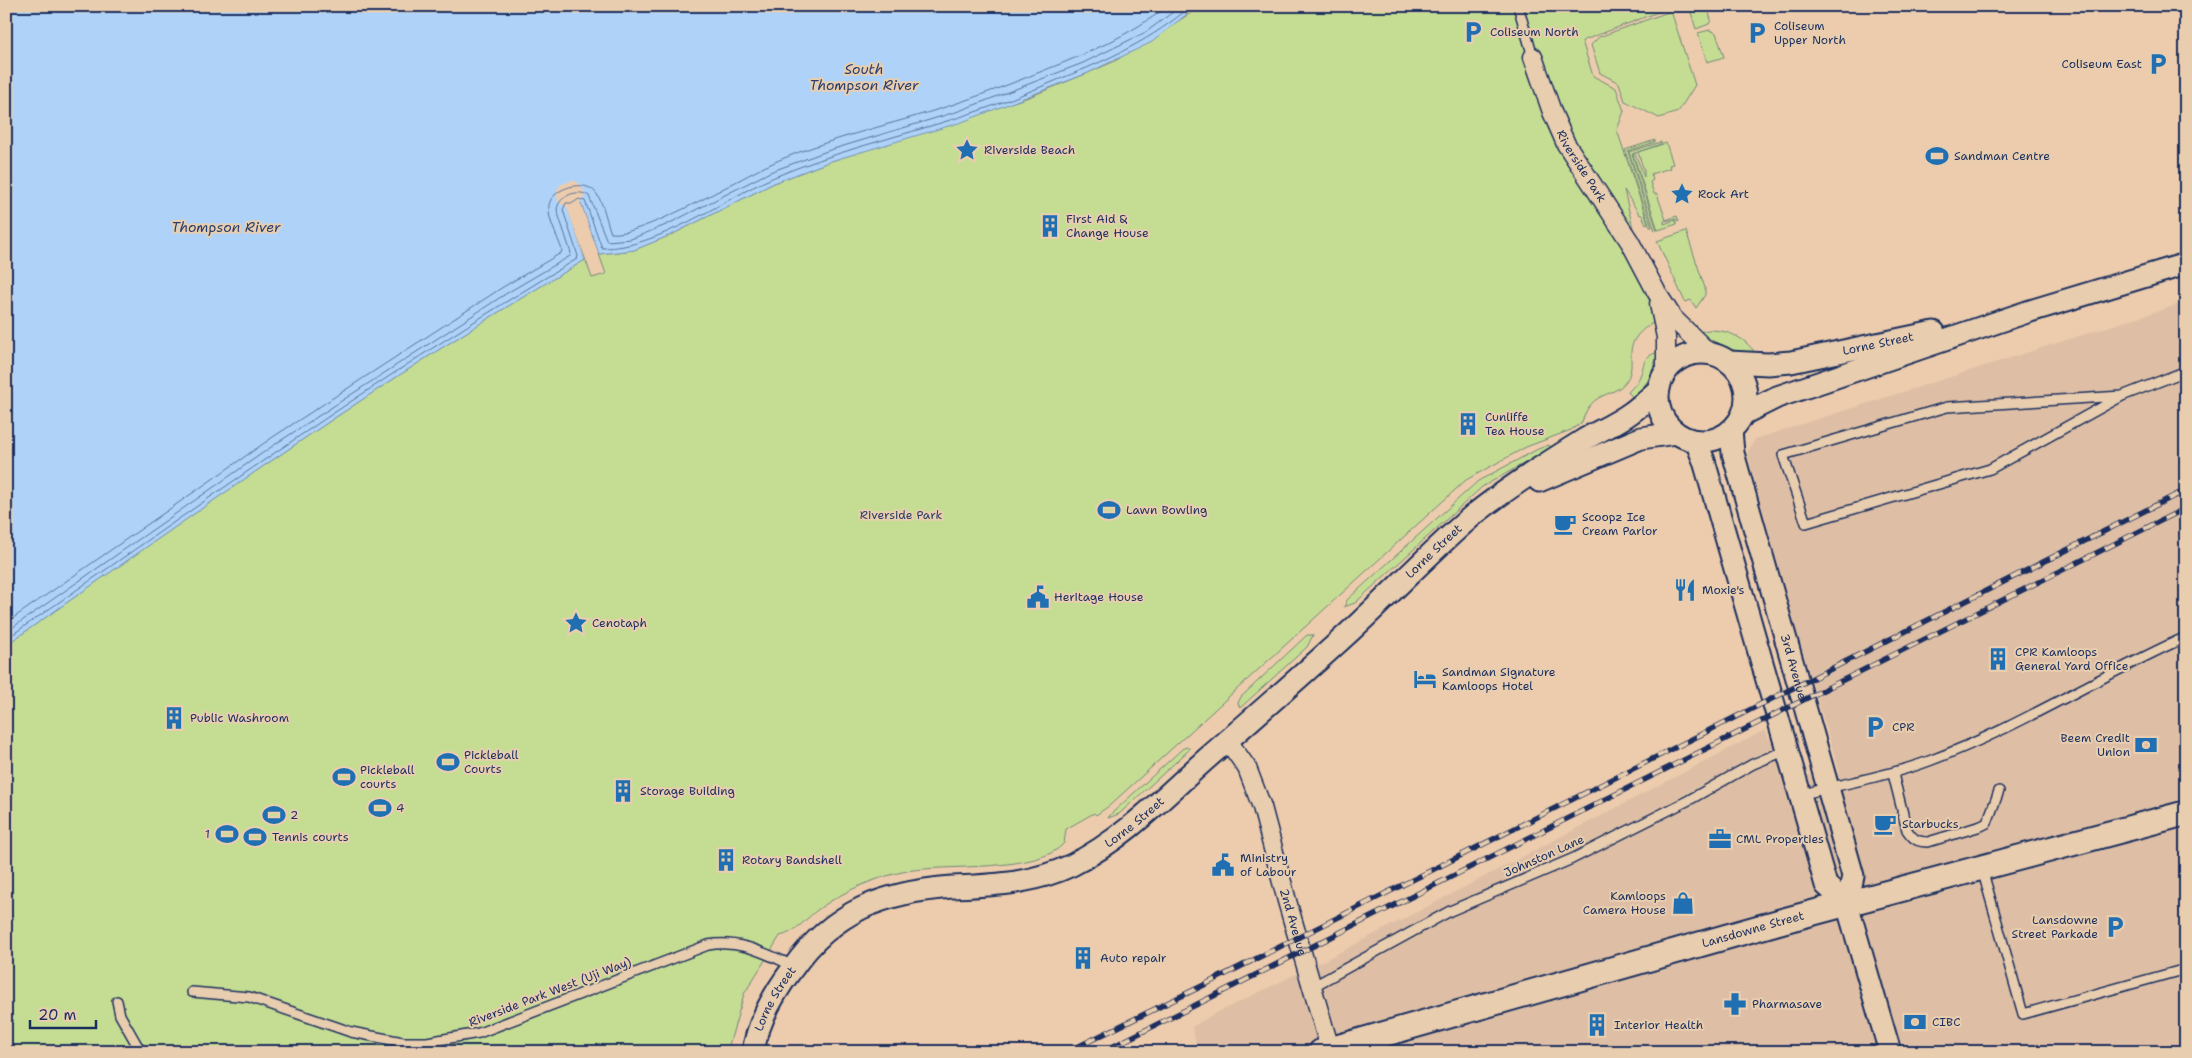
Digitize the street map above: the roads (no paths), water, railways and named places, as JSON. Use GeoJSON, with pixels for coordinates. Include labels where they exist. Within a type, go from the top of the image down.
{"type":"FeatureCollection","features":[{"type":"Feature","properties":{"kind":"main road","name":"Lansdowne Street"},"geometry":{"type":"LineString","coordinates":[[1327,1051],[1847,904],[2186,813]]}},
{"type":"Feature","properties":{"kind":"street","name":"Riverside Park"},"geometry":{"type":"LineString","coordinates":[[1533,57],[1552,112],[1566,144],[1640,257],[1657,293],[1673,318],[1720,358]]}},
{"type":"Feature","properties":{"kind":"street","name":"Lorne Street"},"geometry":{"type":"LineString","coordinates":[[1737,422],[1777,397],[2027,312],[2186,264]]}},
{"type":"Feature","properties":{"kind":"street","name":"Riverside Park"},"geometry":{"type":"LineString","coordinates":[[1657,293],[1666,337],[1662,380]]}},
{"type":"Feature","properties":{"kind":"street","name":"Lorne Street"},"geometry":{"type":"LineString","coordinates":[[1720,358],[1768,364],[1791,362],[2027,312]]}},
{"type":"Feature","properties":{"kind":"street"},"geometry":{"type":"LineString","coordinates":[[1698,353],[1720,358],[1743,380],[1746,403],[1737,422],[1721,437],[1708,440],[1696,441],[1676,433],[1661,414],[1658,402],[1662,380],[1674,363],[1686,356],[1698,353]]}},
{"type":"Feature","properties":{"kind":"street","name":"Lorne Street"},"geometry":{"type":"LineString","coordinates":[[754,1052],[757,1035],[767,1010],[794,966],[814,941],[824,932],[851,913],[875,902],[904,893],[1005,885],[1057,871],[1088,857],[1133,824],[1228,741],[1344,637],[1439,546],[1488,504],[1582,441],[1632,412],[1662,380]]}},
{"type":"Feature","properties":{"kind":"street","name":"3rd Avenue"},"geometry":{"type":"LineString","coordinates":[[1737,422],[1733,453],[1853,876],[1847,904],[1886,1051]]}},
{"type":"Feature","properties":{"kind":"street","name":"Lorne Street"},"geometry":{"type":"LineString","coordinates":[[1488,504],[1625,444],[1641,438],[1676,433]]}},
{"type":"Feature","properties":{"kind":"street"},"geometry":{"type":"LineString","coordinates":[[1696,441],[1704,461],[1826,885],[1847,904]]}},
{"type":"Feature","properties":{"kind":"street","name":"2nd Avenue"},"geometry":{"type":"LineString","coordinates":[[1228,741],[1247,768],[1254,784],[1312,986],[1327,1051]]}},
{"type":"Feature","properties":{"kind":"lane","name":"Riverside Park"},"geometry":{"type":"LineString","coordinates":[[1518,6],[1533,57]]}},
{"type":"Feature","properties":{"kind":"lane"},"geometry":{"type":"LineString","coordinates":[[2122,396],[1947,407],[1783,455],[1806,523],[1990,469],[2122,396],[2186,371]]}},
{"type":"Feature","properties":{"kind":"lane"},"geometry":{"type":"LineString","coordinates":[[1800,795],[1828,787],[1893,774],[1929,761],[1992,734],[2186,637]]}},
{"type":"Feature","properties":{"kind":"lane","name":"Johnston Lane"},"geometry":{"type":"LineString","coordinates":[[1312,986],[1450,911],[1572,859],[1689,800],[1753,764],[1787,750]]}},
{"type":"Feature","properties":{"kind":"lane"},"geometry":{"type":"LineString","coordinates":[[1893,774],[1907,830],[1912,838],[1919,842],[1928,842],[1987,823],[1999,791]]}},
{"type":"Feature","properties":{"kind":"lane"},"geometry":{"type":"LineString","coordinates":[[1981,868],[2023,1014],[2186,969]]}},
{"type":"Feature","properties":{"kind":"lane","name":"Riverside Park West (Uji Way)"},"geometry":{"type":"LineString","coordinates":[[192,992],[248,997],[351,1032],[403,1042],[427,1042],[479,1033],[713,944],[729,943],[746,946],[794,966]]}},
{"type":"Feature","properties":{"kind":"lane"},"geometry":{"type":"LineString","coordinates":[[117,1001],[120,1015],[141,1052]]}},
{"type":"Feature","properties":{"kind":"water","name":"Thompson River"},"geometry":{"type":"Polygon","coordinates":[[[6,6],[1197,6],[1152,42],[1088,73],[962,122],[831,161],[774,183],[671,235],[634,250],[599,254],[581,203],[568,207],[585,260],[510,305],[364,398],[6,645],[6,6]]]}},
{"type":"Feature","properties":{"kind":"railway"},"geometry":{"type":"LineString","coordinates":[[1067,1052],[1202,986],[2186,490]]}},
{"type":"Feature","properties":{"kind":"railway"},"geometry":{"type":"LineString","coordinates":[[1102,1052],[2186,508]]}},
{"type":"Feature","properties":{"kind":"place","name":"Coliseum North"},"geometry":{"type":"Point","coordinates":[1473,32]}},
{"type":"Feature","properties":{"kind":"place","name":"Coliseum Upper North"},"geometry":{"type":"Point","coordinates":[1757,33]}},
{"type":"Feature","properties":{"kind":"place","name":"Coliseum East"},"geometry":{"type":"Point","coordinates":[2158,64]}},
{"type":"Feature","properties":{"kind":"place","name":"Riverside Beach"},"geometry":{"type":"Point","coordinates":[967,150]}},
{"type":"Feature","properties":{"kind":"place","name":"Sandman Centre"},"geometry":{"type":"Point","coordinates":[1937,156]}},
{"type":"Feature","properties":{"kind":"place","name":"Rock Art"},"geometry":{"type":"Point","coordinates":[1682,194]}},
{"type":"Feature","properties":{"kind":"place","name":"First Aid & Change House"},"geometry":{"type":"Point","coordinates":[1050,226]}},
{"type":"Feature","properties":{"kind":"place","name":"Cunliffe Tea House"},"geometry":{"type":"Point","coordinates":[1468,424]}},
{"type":"Feature","properties":{"kind":"place","name":"Lawn Bowling"},"geometry":{"type":"Point","coordinates":[1109,510]}},
{"type":"Feature","properties":{"kind":"place","name":"Scoopz Ice Cream Parlor"},"geometry":{"type":"Point","coordinates":[1565,524]}},
{"type":"Feature","properties":{"kind":"place","name":"Moxie's"},"geometry":{"type":"Point","coordinates":[1685,590]}},
{"type":"Feature","properties":{"kind":"place","name":"Heritage House"},"geometry":{"type":"Point","coordinates":[1038,597]}},
{"type":"Feature","properties":{"kind":"place","name":"Cenotaph"},"geometry":{"type":"Point","coordinates":[576,623]}},
{"type":"Feature","properties":{"kind":"place","name":"CPR Kamloops General Yard Office"},"geometry":{"type":"Point","coordinates":[1998,659]}},
{"type":"Feature","properties":{"kind":"place","name":"Sandman Signature Kamloops Hotel"},"geometry":{"type":"Point","coordinates":[1425,679]}},
{"type":"Feature","properties":{"kind":"place","name":"Public Washroom"},"geometry":{"type":"Point","coordinates":[174,718]}},
{"type":"Feature","properties":{"kind":"place","name":"CPR"},"geometry":{"type":"Point","coordinates":[1875,727]}},
{"type":"Feature","properties":{"kind":"place","name":"Beem Credit Union"},"geometry":{"type":"Point","coordinates":[2146,745]}},
{"type":"Feature","properties":{"kind":"place","name":"Pickleball Courts"},"geometry":{"type":"Point","coordinates":[448,762]}},
{"type":"Feature","properties":{"kind":"place","name":"Pickleball courts"},"geometry":{"type":"Point","coordinates":[344,777]}},
{"type":"Feature","properties":{"kind":"place","name":"Storage Building"},"geometry":{"type":"Point","coordinates":[623,791]}},
{"type":"Feature","properties":{"kind":"place","name":"4"},"geometry":{"type":"Point","coordinates":[380,808]}},
{"type":"Feature","properties":{"kind":"place","name":"2"},"geometry":{"type":"Point","coordinates":[274,815]}},
{"type":"Feature","properties":{"kind":"place","name":"Starbucks"},"geometry":{"type":"Point","coordinates":[1885,824]}},
{"type":"Feature","properties":{"kind":"place","name":"1"},"geometry":{"type":"Point","coordinates":[227,834]}},
{"type":"Feature","properties":{"kind":"place","name":"Tennis courts"},"geometry":{"type":"Point","coordinates":[255,837]}},
{"type":"Feature","properties":{"kind":"place","name":"CML Properties"},"geometry":{"type":"Point","coordinates":[1720,839]}},
{"type":"Feature","properties":{"kind":"place","name":"Rotary Bandshell"},"geometry":{"type":"Point","coordinates":[726,860]}},
{"type":"Feature","properties":{"kind":"place","name":"Ministry of Labour"},"geometry":{"type":"Point","coordinates":[1223,865]}},
{"type":"Feature","properties":{"kind":"place","name":"Kamloops Camera House"},"geometry":{"type":"Point","coordinates":[1683,903]}},
{"type":"Feature","properties":{"kind":"place","name":"Lansdowne Street Parkade"},"geometry":{"type":"Point","coordinates":[2115,927]}},
{"type":"Feature","properties":{"kind":"place","name":"Auto repair"},"geometry":{"type":"Point","coordinates":[1083,958]}},
{"type":"Feature","properties":{"kind":"place","name":"Pharmasave"},"geometry":{"type":"Point","coordinates":[1735,1004]}},
{"type":"Feature","properties":{"kind":"place","name":"CIBC"},"geometry":{"type":"Point","coordinates":[1915,1022]}},
{"type":"Feature","properties":{"kind":"place","name":"Interior Health"},"geometry":{"type":"Point","coordinates":[1597,1025]}},
{"type":"Feature","properties":{"kind":"water label","name":"South Thompson River"},"geometry":{"type":"Point","coordinates":[864,78]}}]}
